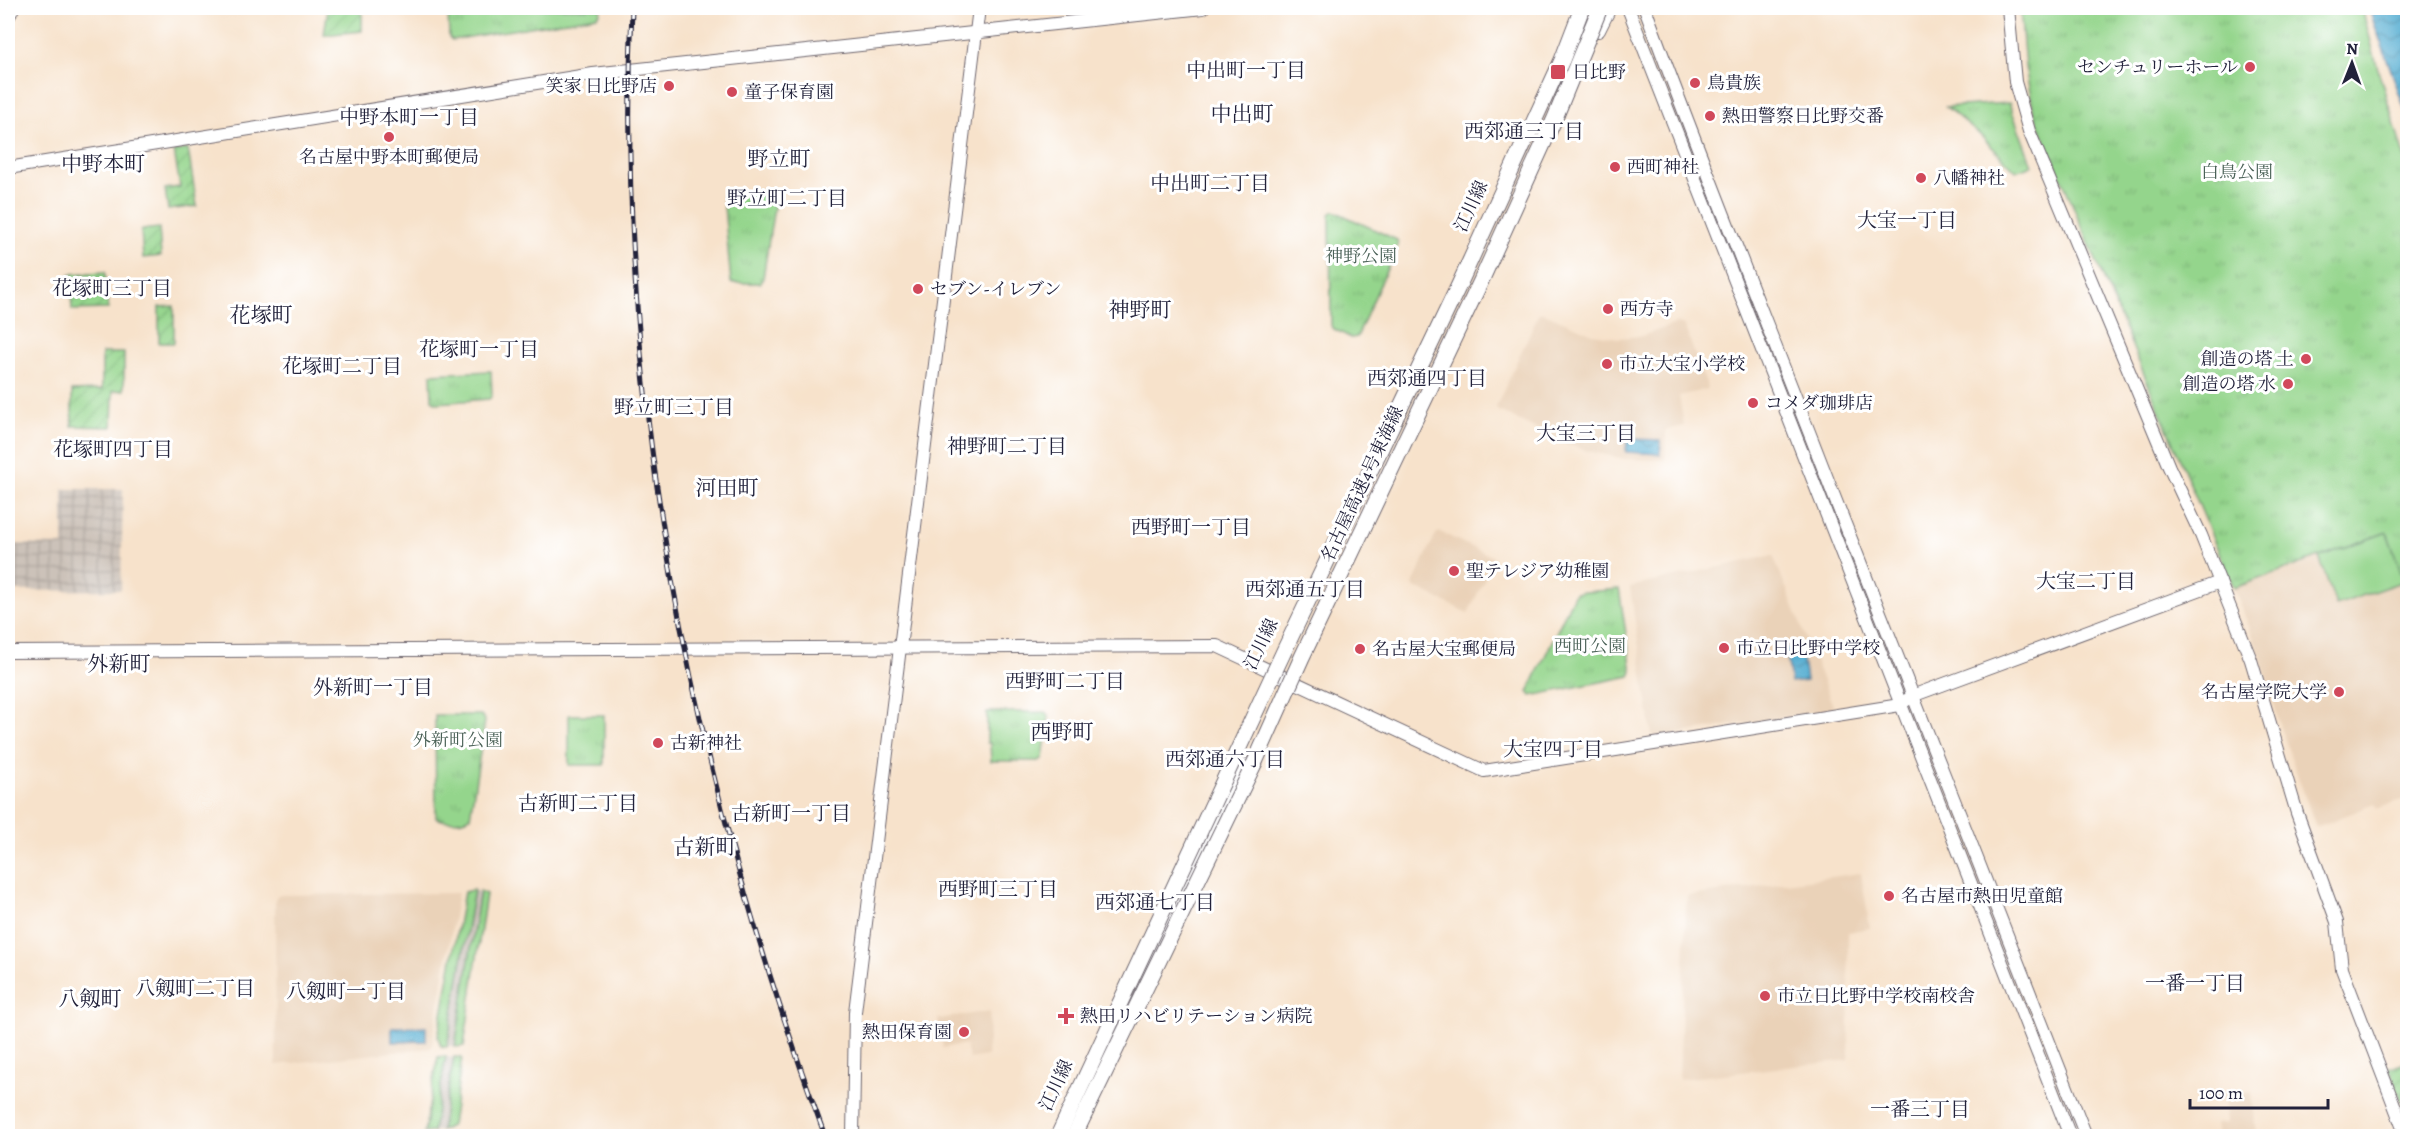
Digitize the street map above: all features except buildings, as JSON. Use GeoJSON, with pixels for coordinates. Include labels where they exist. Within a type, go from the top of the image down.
{"type":"FeatureCollection","features":[{"type":"Feature","properties":{"kind":"highway","name":"名古屋高速4号東海線"},"geometry":{"type":"LineString","coordinates":[[1058,1137],[1284,651],[1437,330],[1584,8]]}},
{"type":"Feature","properties":{"kind":"highway","name":"名古屋高速4号東海線"},"geometry":{"type":"LineString","coordinates":[[1074,1137],[1255,762],[1555,118],[1600,8]]}},
{"type":"Feature","properties":{"kind":"highway"},"geometry":{"type":"LineString","coordinates":[[1143,939],[1160,924],[1236,767],[1253,743],[1276,689],[1359,519],[1439,343],[1437,330]]}},
{"type":"Feature","properties":{"kind":"highway"},"geometry":{"type":"LineString","coordinates":[[1070,1137],[1091,1085],[1243,770],[1255,762]]}},
{"type":"Feature","properties":{"kind":"main road","name":"江川線"},"geometry":{"type":"LineString","coordinates":[[1052,1137],[1269,669],[1584,8]]}},
{"type":"Feature","properties":{"kind":"main road"},"geometry":{"type":"LineString","coordinates":[[1082,1137],[1297,684],[1609,8]]}},
{"type":"Feature","properties":{"kind":"street"},"geometry":{"type":"LineString","coordinates":[[8,18],[13,8]]}},
{"type":"Feature","properties":{"kind":"street"},"geometry":{"type":"LineString","coordinates":[[853,1137],[855,1012],[980,8]]}},
{"type":"Feature","properties":{"kind":"street"},"geometry":{"type":"LineString","coordinates":[[8,168],[593,74],[1203,8]]}},
{"type":"Feature","properties":{"kind":"street"},"geometry":{"type":"LineString","coordinates":[[1628,8],[2070,1137]]}},
{"type":"Feature","properties":{"kind":"street"},"geometry":{"type":"LineString","coordinates":[[1645,8],[2086,1137]]}},
{"type":"Feature","properties":{"kind":"street"},"geometry":{"type":"LineString","coordinates":[[2008,8],[2014,82],[2029,131],[2169,467],[2201,535],[2251,660],[2297,813],[2337,922],[2342,969],[2406,1137]]}},
{"type":"Feature","properties":{"kind":"street"},"geometry":{"type":"LineString","coordinates":[[8,652],[1217,646],[1484,771],[1900,705],[1912,696],[2220,582]]}},
{"type":"Feature","properties":{"kind":"shaded area","name":"市立大宝小学校"},"geometry":{"type":"Polygon","coordinates":[[[1539,313],[1544,313],[1593,334],[1618,338],[1642,336],[1678,323],[1684,325],[1708,389],[1679,396],[1684,426],[1666,430],[1665,460],[1626,459],[1587,451],[1497,410],[1496,407],[1539,313]]]}},
{"type":"Feature","properties":{"kind":"shaded area"},"geometry":{"type":"Polygon","coordinates":[[[63,489],[123,489],[121,590],[8,591],[8,544],[63,545],[63,489]]]}},
{"type":"Feature","properties":{"kind":"shaded area","name":"聖テレジア幼稚園"},"geometry":{"type":"Polygon","coordinates":[[[1440,532],[1495,558],[1468,613],[1414,587],[1413,584],[1436,534],[1440,532]]]}},
{"type":"Feature","properties":{"kind":"shaded area","name":"名古屋学院大学"},"geometry":{"type":"Polygon","coordinates":[[[2387,532],[2407,589],[2407,798],[2377,809],[2375,804],[2316,827],[2281,729],[2260,655],[2234,588],[2387,532]]]}},
{"type":"Feature","properties":{"kind":"shaded area","name":"市立日比野中学校"},"geometry":{"type":"Polygon","coordinates":[[[1773,555],[1833,706],[1830,710],[1656,737],[1652,735],[1630,587],[1773,555]]]}},
{"type":"Feature","properties":{"kind":"shaded area","name":"市立日比野中学校南校舎"},"geometry":{"type":"Polygon","coordinates":[[[1861,873],[1870,928],[1848,932],[1849,1060],[1679,1079],[1687,896],[1861,873]]]}},
{"type":"Feature","properties":{"kind":"shaded area"},"geometry":{"type":"Polygon","coordinates":[[[474,890],[486,894],[464,1046],[441,1046],[438,1037],[464,892],[474,890]]]}},
{"type":"Feature","properties":{"kind":"shaded area"},"geometry":{"type":"Polygon","coordinates":[[[458,893],[430,1048],[276,1065],[275,899],[278,895],[458,893]]]}},
{"type":"Feature","properties":{"kind":"shaded area","name":"熱田保育園"},"geometry":{"type":"Polygon","coordinates":[[[990,1011],[987,1056],[969,1059],[966,1044],[943,1048],[938,1019],[990,1011]]]}},
{"type":"Feature","properties":{"kind":"shaded area"},"geometry":{"type":"Polygon","coordinates":[[[438,1057],[462,1058],[452,1125],[441,1131],[424,1133],[438,1057]]]}},
{"type":"Feature","properties":{"kind":"shaded area"},"geometry":{"type":"Polygon","coordinates":[[[2252,1092],[2256,1136],[2218,1136],[2216,1124],[2227,1123],[2225,1095],[2252,1092]]]}},
{"type":"Feature","properties":{"kind":"green space"},"geometry":{"type":"Polygon","coordinates":[[[328,8],[362,8],[362,31],[324,35],[328,8]]]}},
{"type":"Feature","properties":{"kind":"green space"},"geometry":{"type":"Polygon","coordinates":[[[448,8],[601,8],[597,16],[452,40],[449,37],[448,8]]]}},
{"type":"Feature","properties":{"kind":"green space","name":"白鳥公園"},"geometry":{"type":"Polygon","coordinates":[[[2020,8],[2362,8],[2407,166],[2407,589],[2387,532],[2234,588],[2034,113],[2025,67],[2020,8]]]}},
{"type":"Feature","properties":{"kind":"green space"},"geometry":{"type":"Polygon","coordinates":[[[2009,103],[2032,165],[2016,171],[1979,134],[1946,107],[2009,103]]]}},
{"type":"Feature","properties":{"kind":"green space"},"geometry":{"type":"Polygon","coordinates":[[[188,149],[197,206],[168,210],[165,189],[180,187],[174,151],[188,149]]]}},
{"type":"Feature","properties":{"kind":"green space"},"geometry":{"type":"Polygon","coordinates":[[[773,190],[776,194],[763,278],[760,283],[731,283],[723,195],[773,190]]]}},
{"type":"Feature","properties":{"kind":"green space","name":"神野公園"},"geometry":{"type":"Polygon","coordinates":[[[1334,211],[1397,240],[1398,244],[1357,337],[1351,338],[1332,328],[1331,325],[1330,214],[1334,211]]]}},
{"type":"Feature","properties":{"kind":"green space"},"geometry":{"type":"Polygon","coordinates":[[[159,228],[161,256],[143,258],[141,230],[159,228]]]}},
{"type":"Feature","properties":{"kind":"green space"},"geometry":{"type":"Polygon","coordinates":[[[105,272],[108,309],[72,310],[70,274],[105,272]]]}},
{"type":"Feature","properties":{"kind":"green space"},"geometry":{"type":"Polygon","coordinates":[[[174,306],[174,343],[159,343],[159,307],[174,306]]]}},
{"type":"Feature","properties":{"kind":"green space"},"geometry":{"type":"Polygon","coordinates":[[[102,353],[124,353],[124,390],[113,391],[112,427],[72,426],[72,391],[102,390],[102,353]]]}},
{"type":"Feature","properties":{"kind":"green space"},"geometry":{"type":"Polygon","coordinates":[[[491,371],[492,396],[489,399],[437,403],[432,400],[431,374],[491,371]]]}},
{"type":"Feature","properties":{"kind":"green space"},"geometry":{"type":"Polygon","coordinates":[[[2387,532],[2404,581],[2336,605],[2319,557],[2387,532]]]}},
{"type":"Feature","properties":{"kind":"green space","name":"西町公園"},"geometry":{"type":"Polygon","coordinates":[[[1619,589],[1632,672],[1630,676],[1531,696],[1528,692],[1575,593],[1619,589]]]}},
{"type":"Feature","properties":{"kind":"green space"},"geometry":{"type":"Polygon","coordinates":[[[987,712],[1046,712],[1049,715],[1043,758],[1039,761],[991,761],[990,743],[987,743],[987,712]]]}},
{"type":"Feature","properties":{"kind":"green space","name":"外新町公園"},"geometry":{"type":"Polygon","coordinates":[[[435,715],[481,715],[485,721],[470,817],[463,820],[449,821],[436,818],[435,715]]]}},
{"type":"Feature","properties":{"kind":"green space"},"geometry":{"type":"Polygon","coordinates":[[[569,715],[604,715],[604,765],[569,765],[569,715]]]}},
{"type":"Feature","properties":{"kind":"green space"},"geometry":{"type":"Polygon","coordinates":[[[474,890],[447,1047],[441,1046],[438,1037],[464,892],[474,890]]]}},
{"type":"Feature","properties":{"kind":"green space"},"geometry":{"type":"Polygon","coordinates":[[[480,891],[486,894],[464,1046],[455,1047],[480,891]]]}},
{"type":"Feature","properties":{"kind":"green space"},"geometry":{"type":"Polygon","coordinates":[[[446,1056],[433,1132],[424,1133],[438,1057],[446,1056]]]}},
{"type":"Feature","properties":{"kind":"green space"},"geometry":{"type":"Polygon","coordinates":[[[454,1057],[462,1058],[452,1125],[441,1131],[454,1057]]]}},
{"type":"Feature","properties":{"kind":"green space"},"geometry":{"type":"Polygon","coordinates":[[[2408,1061],[2407,1116],[2389,1068],[2408,1061]]]}},
{"type":"Feature","properties":{"kind":"water"},"geometry":{"type":"Polygon","coordinates":[[[2369,8],[2407,8],[2407,115],[2370,12],[2369,8]]]}},
{"type":"Feature","properties":{"kind":"water"},"geometry":{"type":"Polygon","coordinates":[[[1627,439],[1661,440],[1660,454],[1626,452],[1627,439]]]}},
{"type":"Feature","properties":{"kind":"water"},"geometry":{"type":"Polygon","coordinates":[[[1801,646],[1806,681],[1791,683],[1786,648],[1801,646]]]}},
{"type":"Feature","properties":{"kind":"water"},"geometry":{"type":"Polygon","coordinates":[[[392,1027],[426,1027],[426,1041],[392,1042],[392,1027]]]}},
{"type":"Feature","properties":{"kind":"railway"},"geometry":{"type":"LineString","coordinates":[[632,8],[630,152],[636,296],[651,439],[672,581],[701,722],[736,862],[778,1000],[825,1136]]}},
{"type":"Feature","properties":{"kind":"place","name":"センチュリーホール"},"geometry":{"type":"Point","coordinates":[2250,67]}},
{"type":"Feature","properties":{"kind":"place","name":"日比野"},"geometry":{"type":"Point","coordinates":[1558,72]}},
{"type":"Feature","properties":{"kind":"place","name":"鳥貴族"},"geometry":{"type":"Point","coordinates":[1695,83]}},
{"type":"Feature","properties":{"kind":"place","name":"笑家 日比野店"},"geometry":{"type":"Point","coordinates":[669,86]}},
{"type":"Feature","properties":{"kind":"place","name":"童子保育園"},"geometry":{"type":"Point","coordinates":[732,92]}},
{"type":"Feature","properties":{"kind":"place","name":"熱田警察日比野交番"},"geometry":{"type":"Point","coordinates":[1710,116]}},
{"type":"Feature","properties":{"kind":"place","name":"名古屋中野本町郵便局"},"geometry":{"type":"Point","coordinates":[389,137]}},
{"type":"Feature","properties":{"kind":"place","name":"西町神社"},"geometry":{"type":"Point","coordinates":[1615,167]}},
{"type":"Feature","properties":{"kind":"place","name":"八幡神社"},"geometry":{"type":"Point","coordinates":[1921,178]}},
{"type":"Feature","properties":{"kind":"place","name":"セブン-イレブン"},"geometry":{"type":"Point","coordinates":[918,289]}},
{"type":"Feature","properties":{"kind":"place","name":"西方寺"},"geometry":{"type":"Point","coordinates":[1608,309]}},
{"type":"Feature","properties":{"kind":"place","name":"創造の塔 土"},"geometry":{"type":"Point","coordinates":[2306,359]}},
{"type":"Feature","properties":{"kind":"place","name":"市立大宝小学校"},"geometry":{"type":"Point","coordinates":[1607,364]}},
{"type":"Feature","properties":{"kind":"place","name":"創造の塔 水"},"geometry":{"type":"Point","coordinates":[2288,384]}},
{"type":"Feature","properties":{"kind":"place","name":"コメダ珈琲店"},"geometry":{"type":"Point","coordinates":[1753,403]}},
{"type":"Feature","properties":{"kind":"place","name":"聖テレジア幼稚園"},"geometry":{"type":"Point","coordinates":[1454,571]}},
{"type":"Feature","properties":{"kind":"place","name":"市立日比野中学校"},"geometry":{"type":"Point","coordinates":[1724,648]}},
{"type":"Feature","properties":{"kind":"place","name":"名古屋大宝郵便局"},"geometry":{"type":"Point","coordinates":[1360,649]}},
{"type":"Feature","properties":{"kind":"place","name":"名古屋学院大学"},"geometry":{"type":"Point","coordinates":[2339,692]}},
{"type":"Feature","properties":{"kind":"place","name":"古新神社"},"geometry":{"type":"Point","coordinates":[658,743]}},
{"type":"Feature","properties":{"kind":"place","name":"名古屋市熱田児童館"},"geometry":{"type":"Point","coordinates":[1889,896]}},
{"type":"Feature","properties":{"kind":"place","name":"市立日比野中学校南校舎"},"geometry":{"type":"Point","coordinates":[1765,996]}},
{"type":"Feature","properties":{"kind":"place","name":"熱田リハビリテーション病院"},"geometry":{"type":"Point","coordinates":[1066,1016]}},
{"type":"Feature","properties":{"kind":"place","name":"熱田保育園"},"geometry":{"type":"Point","coordinates":[964,1032]}},
{"type":"Feature","properties":{"kind":"district","name":"中出町一丁目"},"geometry":{"type":"Point","coordinates":[1246,70]}},
{"type":"Feature","properties":{"kind":"district","name":"中出町"},"geometry":{"type":"Point","coordinates":[1242,114]}},
{"type":"Feature","properties":{"kind":"district","name":"中野本町一丁目"},"geometry":{"type":"Point","coordinates":[409,117]}},
{"type":"Feature","properties":{"kind":"district","name":"西郊通三丁目"},"geometry":{"type":"Point","coordinates":[1524,131]}},
{"type":"Feature","properties":{"kind":"district","name":"野立町"},"geometry":{"type":"Point","coordinates":[779,159]}},
{"type":"Feature","properties":{"kind":"district","name":"中野本町"},"geometry":{"type":"Point","coordinates":[103,164]}},
{"type":"Feature","properties":{"kind":"district","name":"中出町二丁目"},"geometry":{"type":"Point","coordinates":[1210,183]}},
{"type":"Feature","properties":{"kind":"district","name":"野立町二丁目"},"geometry":{"type":"Point","coordinates":[787,198]}},
{"type":"Feature","properties":{"kind":"district","name":"大宝一丁目"},"geometry":{"type":"Point","coordinates":[1907,220]}},
{"type":"Feature","properties":{"kind":"district","name":"花塚町三丁目"},"geometry":{"type":"Point","coordinates":[112,288]}},
{"type":"Feature","properties":{"kind":"district","name":"神野町"},"geometry":{"type":"Point","coordinates":[1140,310]}},
{"type":"Feature","properties":{"kind":"district","name":"花塚町"},"geometry":{"type":"Point","coordinates":[261,315]}},
{"type":"Feature","properties":{"kind":"district","name":"花塚町一丁目"},"geometry":{"type":"Point","coordinates":[479,349]}},
{"type":"Feature","properties":{"kind":"district","name":"花塚町二丁目"},"geometry":{"type":"Point","coordinates":[342,366]}},
{"type":"Feature","properties":{"kind":"district","name":"西郊通四丁目"},"geometry":{"type":"Point","coordinates":[1427,378]}},
{"type":"Feature","properties":{"kind":"district","name":"野立町三丁目"},"geometry":{"type":"Point","coordinates":[674,407]}},
{"type":"Feature","properties":{"kind":"district","name":"大宝三丁目"},"geometry":{"type":"Point","coordinates":[1586,433]}},
{"type":"Feature","properties":{"kind":"district","name":"神野町二丁目"},"geometry":{"type":"Point","coordinates":[1007,446]}},
{"type":"Feature","properties":{"kind":"district","name":"花塚町四丁目"},"geometry":{"type":"Point","coordinates":[113,449]}},
{"type":"Feature","properties":{"kind":"district","name":"河田町"},"geometry":{"type":"Point","coordinates":[727,488]}},
{"type":"Feature","properties":{"kind":"district","name":"西野町一丁目"},"geometry":{"type":"Point","coordinates":[1191,527]}},
{"type":"Feature","properties":{"kind":"district","name":"大宝二丁目"},"geometry":{"type":"Point","coordinates":[2086,581]}},
{"type":"Feature","properties":{"kind":"district","name":"西郊通五丁目"},"geometry":{"type":"Point","coordinates":[1305,589]}},
{"type":"Feature","properties":{"kind":"district","name":"外新町"},"geometry":{"type":"Point","coordinates":[119,664]}},
{"type":"Feature","properties":{"kind":"district","name":"西野町二丁目"},"geometry":{"type":"Point","coordinates":[1065,681]}},
{"type":"Feature","properties":{"kind":"district","name":"外新町一丁目"},"geometry":{"type":"Point","coordinates":[373,687]}},
{"type":"Feature","properties":{"kind":"district","name":"西野町"},"geometry":{"type":"Point","coordinates":[1062,732]}},
{"type":"Feature","properties":{"kind":"district","name":"大宝四丁目"},"geometry":{"type":"Point","coordinates":[1553,749]}},
{"type":"Feature","properties":{"kind":"district","name":"西郊通六丁目"},"geometry":{"type":"Point","coordinates":[1225,759]}},
{"type":"Feature","properties":{"kind":"district","name":"古新町二丁目"},"geometry":{"type":"Point","coordinates":[578,803]}},
{"type":"Feature","properties":{"kind":"district","name":"古新町一丁目"},"geometry":{"type":"Point","coordinates":[791,813]}},
{"type":"Feature","properties":{"kind":"district","name":"古新町"},"geometry":{"type":"Point","coordinates":[705,847]}},
{"type":"Feature","properties":{"kind":"district","name":"西野町三丁目"},"geometry":{"type":"Point","coordinates":[998,889]}},
{"type":"Feature","properties":{"kind":"district","name":"西郊通七丁目"},"geometry":{"type":"Point","coordinates":[1155,902]}},
{"type":"Feature","properties":{"kind":"district","name":"一番一丁目"},"geometry":{"type":"Point","coordinates":[2195,983]}},
{"type":"Feature","properties":{"kind":"district","name":"八剱町二丁目"},"geometry":{"type":"Point","coordinates":[195,988]}},
{"type":"Feature","properties":{"kind":"district","name":"八剱町一丁目"},"geometry":{"type":"Point","coordinates":[346,991]}},
{"type":"Feature","properties":{"kind":"district","name":"八剱町"},"geometry":{"type":"Point","coordinates":[90,999]}},
{"type":"Feature","properties":{"kind":"district","name":"一番三丁目"},"geometry":{"type":"Point","coordinates":[1920,1109]}}]}
